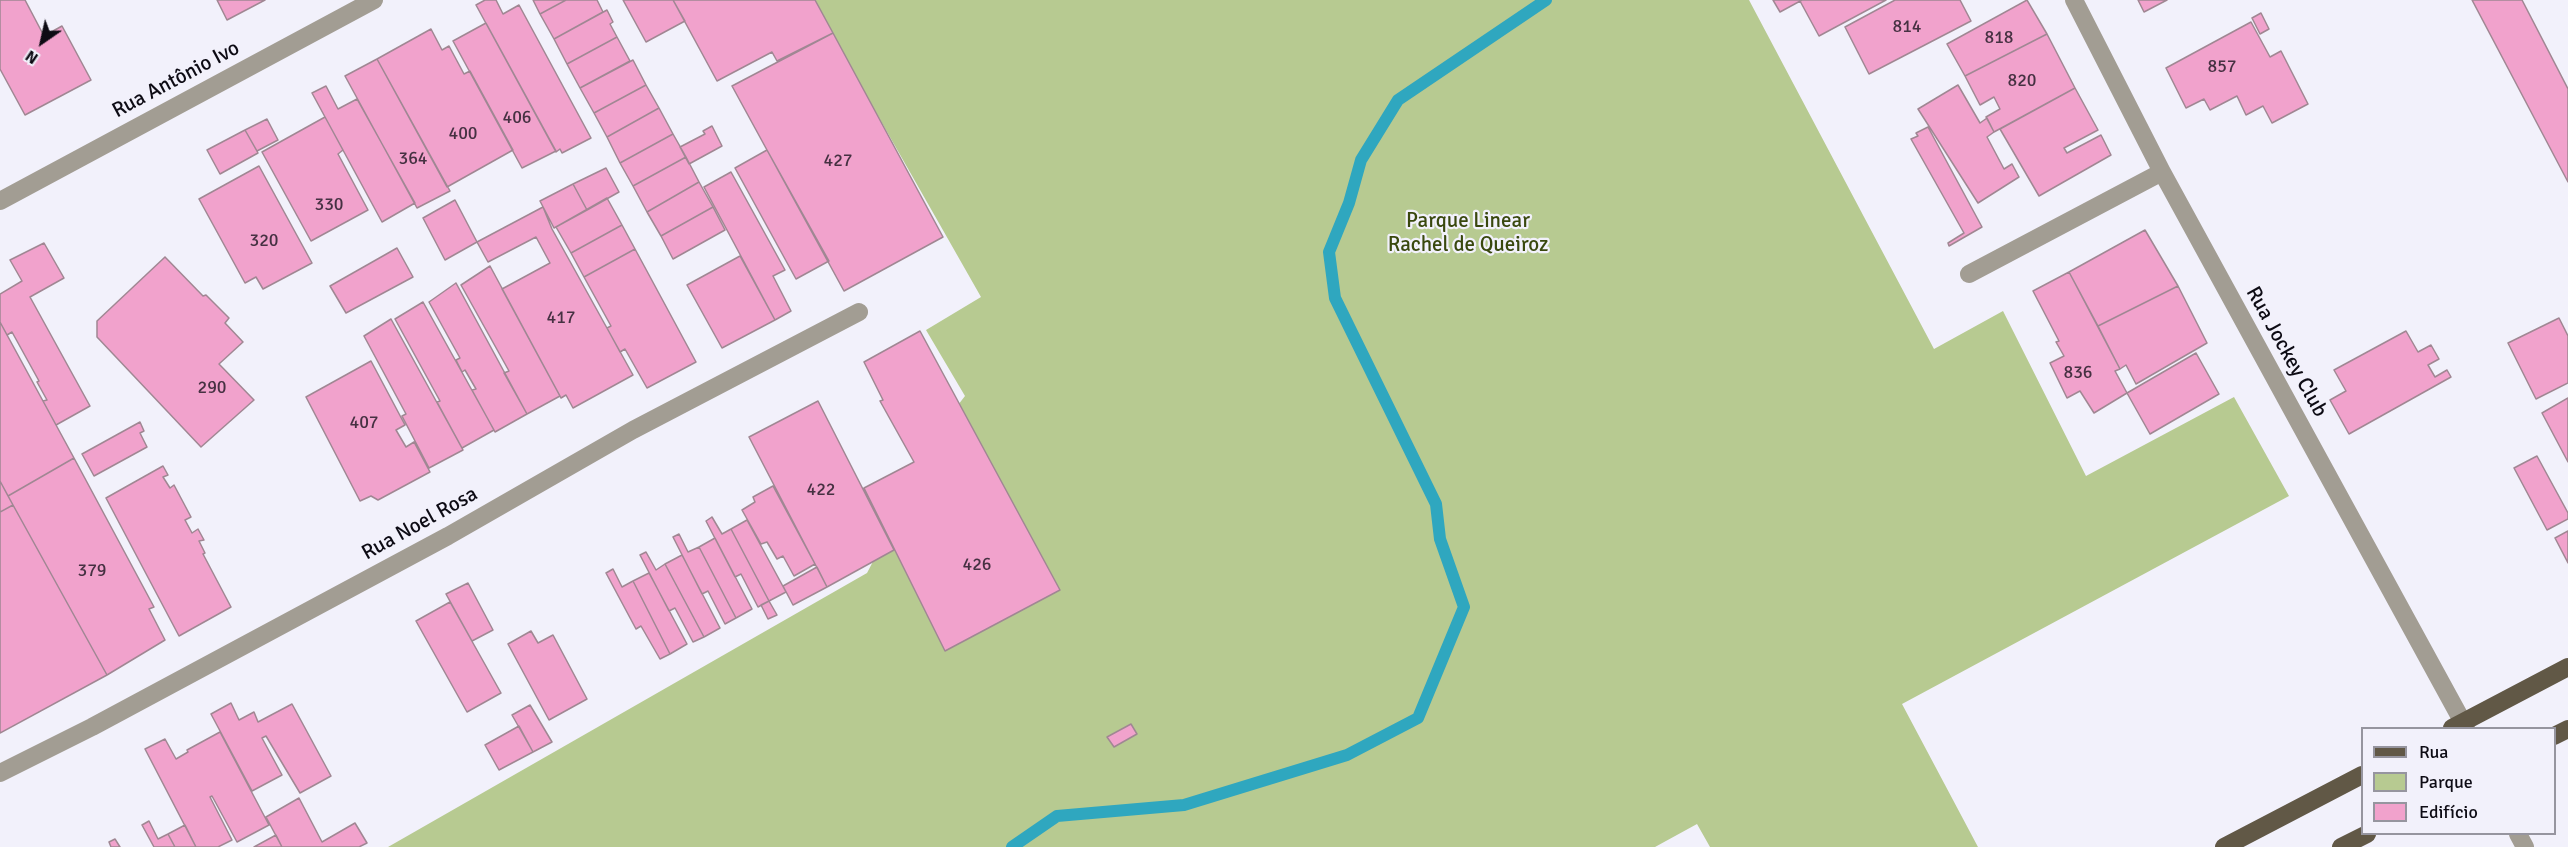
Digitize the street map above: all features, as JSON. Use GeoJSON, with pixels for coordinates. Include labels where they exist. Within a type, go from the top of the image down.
{"type":"FeatureCollection","features":[{"type":"Feature","properties":{"kind":"main road"},"geometry":{"type":"LineString","coordinates":[[2460,727],[2568,667]]}},
{"type":"Feature","properties":{"kind":"main road"},"geometry":{"type":"LineString","coordinates":[[2223,847],[2361,776]]}},
{"type":"Feature","properties":{"kind":"main road"},"geometry":{"type":"LineString","coordinates":[[2341,847],[2365,835]]}},
{"type":"Feature","properties":{"kind":"street","name":"Rua Antônio Ivo"},"geometry":{"type":"LineString","coordinates":[[0,201],[374,0]]}},
{"type":"Feature","properties":{"kind":"street","name":"Rua Jockey Club"},"geometry":{"type":"LineString","coordinates":[[2074,0],[2162,172],[2460,727]]}},
{"type":"Feature","properties":{"kind":"street"},"geometry":{"type":"LineString","coordinates":[[1969,274],[2162,172]]}},
{"type":"Feature","properties":{"kind":"street","name":"Rua Noel Rosa"},"geometry":{"type":"LineString","coordinates":[[0,772],[92,727],[448,536],[633,430],[859,312]]}},
{"type":"Feature","properties":{"kind":"green space","name":"Parque Linear Rachel de Queiroz"},"geometry":{"type":"Polygon","coordinates":[[[812,0],[1749,0],[1934,349],[2003,311],[2086,476],[2234,397],[2289,496],[1902,704],[1978,847],[1710,847],[1697,824],[1655,847],[388,847],[867,573],[948,418],[965,396],[926,330],[981,297],[812,0]]]}},
{"type":"Feature","properties":{"kind":"building"},"geometry":{"type":"Polygon","coordinates":[[[0,0],[25,0],[44,36],[62,26],[91,80],[25,115],[0,69],[0,0]]]}},
{"type":"Feature","properties":{"kind":"building"},"geometry":{"type":"Polygon","coordinates":[[[217,0],[265,0],[227,20],[217,0]]]}},
{"type":"Feature","properties":{"kind":"building"},"geometry":{"type":"Polygon","coordinates":[[[485,0],[496,0],[503,14],[519,5],[591,138],[562,153],[560,149],[556,152],[476,5],[485,0]]]}},
{"type":"Feature","properties":{"kind":"building"},"geometry":{"type":"Polygon","coordinates":[[[533,0],[566,0],[540,14],[533,0]]]}},
{"type":"Feature","properties":{"kind":"building"},"geometry":{"type":"Polygon","coordinates":[[[566,0],[597,0],[603,12],[554,39],[540,14],[566,0]]]}},
{"type":"Feature","properties":{"kind":"building"},"geometry":{"type":"Polygon","coordinates":[[[623,0],[673,0],[685,21],[646,42],[623,0]]]}},
{"type":"Feature","properties":{"kind":"building"},"geometry":{"type":"Polygon","coordinates":[[[673,0],[815,0],[833,33],[777,61],[772,52],[717,81],[673,0]]]}},
{"type":"Feature","properties":{"kind":"building"},"geometry":{"type":"Polygon","coordinates":[[[1773,0],[1802,0],[1780,12],[1773,0]]]}},
{"type":"Feature","properties":{"kind":"building"},"geometry":{"type":"Polygon","coordinates":[[[1886,0],[1819,36],[1800,1],[1886,0]]]}},
{"type":"Feature","properties":{"kind":"building"},"geometry":{"type":"Polygon","coordinates":[[[1895,0],[1960,0],[1971,21],[1869,74],[1845,27],[1895,0]]]}},
{"type":"Feature","properties":{"kind":"building"},"geometry":{"type":"Polygon","coordinates":[[[2027,0],[2047,34],[1965,76],[1947,44],[2027,0]]]}},
{"type":"Feature","properties":{"kind":"building"},"geometry":{"type":"Polygon","coordinates":[[[2138,0],[2167,0],[2144,12],[2138,0]]]}},
{"type":"Feature","properties":{"kind":"building"},"geometry":{"type":"Polygon","coordinates":[[[2472,0],[2522,0],[2568,89],[2568,182],[2472,0]]]}},
{"type":"Feature","properties":{"kind":"building"},"geometry":{"type":"Polygon","coordinates":[[[607,10],[613,22],[610,24],[617,37],[567,64],[554,39],[607,10]]]}},
{"type":"Feature","properties":{"kind":"building"},"geometry":{"type":"Polygon","coordinates":[[[2261,13],[2269,29],[2260,34],[2252,18],[2261,13]]]}},
{"type":"Feature","properties":{"kind":"building"},"geometry":{"type":"Polygon","coordinates":[[[2251,22],[2270,57],[2281,51],[2308,104],[2272,123],[2263,106],[2246,115],[2237,96],[2210,110],[2204,99],[2186,108],[2166,68],[2251,22]]]}},
{"type":"Feature","properties":{"kind":"building"},"geometry":{"type":"Polygon","coordinates":[[[486,23],[556,151],[522,168],[453,41],[486,23]]]}},
{"type":"Feature","properties":{"kind":"building"},"geometry":{"type":"Polygon","coordinates":[[[431,29],[442,50],[449,46],[464,74],[470,71],[513,150],[447,187],[377,59],[431,29]]]}},
{"type":"Feature","properties":{"kind":"building"},"geometry":{"type":"Polygon","coordinates":[[[833,33],[943,237],[844,291],[732,86],[833,33]]]}},
{"type":"Feature","properties":{"kind":"building"},"geometry":{"type":"Polygon","coordinates":[[[2047,34],[2075,88],[1994,132],[1986,117],[2000,109],[1994,97],[1980,105],[1965,76],[2047,34]]]}},
{"type":"Feature","properties":{"kind":"building"},"geometry":{"type":"Polygon","coordinates":[[[617,37],[630,61],[580,88],[567,64],[617,37]]]}},
{"type":"Feature","properties":{"kind":"building"},"geometry":{"type":"Polygon","coordinates":[[[377,59],[450,191],[417,208],[345,76],[377,59]]]}},
{"type":"Feature","properties":{"kind":"building"},"geometry":{"type":"Polygon","coordinates":[[[633,60],[646,85],[594,113],[580,88],[633,60]]]}},
{"type":"Feature","properties":{"kind":"building"},"geometry":{"type":"Polygon","coordinates":[[[646,85],[659,108],[607,137],[594,113],[646,85]]]}},
{"type":"Feature","properties":{"kind":"building"},"geometry":{"type":"Polygon","coordinates":[[[1958,85],[1980,123],[1987,118],[1994,132],[1987,137],[2004,169],[2012,164],[2019,177],[1978,203],[1918,109],[1958,85]]]}},
{"type":"Feature","properties":{"kind":"building"},"geometry":{"type":"Polygon","coordinates":[[[326,86],[338,109],[357,99],[415,203],[382,222],[312,93],[326,86]]]}},
{"type":"Feature","properties":{"kind":"building"},"geometry":{"type":"Polygon","coordinates":[[[2075,88],[2098,130],[2064,148],[2067,153],[2101,135],[2111,155],[2039,196],[2000,129],[2075,88]]]}},
{"type":"Feature","properties":{"kind":"building"},"geometry":{"type":"Polygon","coordinates":[[[659,108],[673,134],[620,163],[607,137],[659,108]]]}},
{"type":"Feature","properties":{"kind":"building"},"geometry":{"type":"Polygon","coordinates":[[[325,117],[343,150],[338,154],[368,210],[311,241],[262,152],[325,117]]]}},
{"type":"Feature","properties":{"kind":"building"},"geometry":{"type":"Polygon","coordinates":[[[267,119],[278,140],[257,151],[245,130],[267,119]]]}},
{"type":"Feature","properties":{"kind":"building"},"geometry":{"type":"Polygon","coordinates":[[[712,126],[722,146],[689,164],[680,147],[705,134],[703,131],[712,126]]]}},
{"type":"Feature","properties":{"kind":"building"},"geometry":{"type":"Polygon","coordinates":[[[1928,127],[1982,227],[1949,246],[1948,243],[1964,233],[1911,139],[1918,136],[1916,133],[1928,127]]]}},
{"type":"Feature","properties":{"kind":"building"},"geometry":{"type":"Polygon","coordinates":[[[245,130],[258,153],[220,174],[207,150],[245,130]]]}},
{"type":"Feature","properties":{"kind":"building"},"geometry":{"type":"Polygon","coordinates":[[[673,134],[686,157],[633,186],[620,163],[673,134]]]}},
{"type":"Feature","properties":{"kind":"building"},"geometry":{"type":"Polygon","coordinates":[[[767,150],[829,261],[796,279],[735,168],[767,150]]]}},
{"type":"Feature","properties":{"kind":"building"},"geometry":{"type":"Polygon","coordinates":[[[686,157],[699,182],[647,212],[633,186],[686,157]]]}},
{"type":"Feature","properties":{"kind":"building"},"geometry":{"type":"Polygon","coordinates":[[[259,166],[312,263],[263,289],[256,277],[245,283],[199,199],[259,166]]]}},
{"type":"Feature","properties":{"kind":"building"},"geometry":{"type":"Polygon","coordinates":[[[606,168],[619,192],[587,210],[573,184],[606,168]]]}},
{"type":"Feature","properties":{"kind":"building"},"geometry":{"type":"Polygon","coordinates":[[[731,172],[785,270],[773,276],[791,311],[775,320],[704,187],[731,172]]]}},
{"type":"Feature","properties":{"kind":"building"},"geometry":{"type":"Polygon","coordinates":[[[699,182],[713,207],[661,236],[647,212],[699,182]]]}},
{"type":"Feature","properties":{"kind":"building"},"geometry":{"type":"Polygon","coordinates":[[[573,184],[587,210],[554,228],[540,201],[573,184]]]}},
{"type":"Feature","properties":{"kind":"building"},"geometry":{"type":"Polygon","coordinates":[[[607,198],[622,225],[571,253],[556,227],[607,198]]]}},
{"type":"Feature","properties":{"kind":"building"},"geometry":{"type":"Polygon","coordinates":[[[455,200],[477,242],[445,260],[423,218],[455,200]]]}},
{"type":"Feature","properties":{"kind":"building"},"geometry":{"type":"Polygon","coordinates":[[[543,207],[552,229],[633,375],[573,408],[566,395],[561,398],[502,289],[550,263],[536,237],[488,262],[477,242],[543,207]]]}},
{"type":"Feature","properties":{"kind":"building"},"geometry":{"type":"Polygon","coordinates":[[[713,207],[725,230],[673,259],[661,236],[713,207]]]}},
{"type":"Feature","properties":{"kind":"building"},"geometry":{"type":"Polygon","coordinates":[[[622,225],[635,249],[584,277],[571,253],[622,225]]]}},
{"type":"Feature","properties":{"kind":"building"},"geometry":{"type":"Polygon","coordinates":[[[2145,230],[2178,286],[2098,326],[2069,272],[2145,230]]]}},
{"type":"Feature","properties":{"kind":"building"},"geometry":{"type":"Polygon","coordinates":[[[44,243],[64,278],[30,297],[90,406],[56,425],[43,401],[47,400],[37,382],[39,381],[12,332],[7,335],[0,322],[0,294],[22,281],[10,260],[44,243]]]}},
{"type":"Feature","properties":{"kind":"building"},"geometry":{"type":"Polygon","coordinates":[[[397,248],[413,277],[346,313],[330,286],[397,248]]]}},
{"type":"Feature","properties":{"kind":"building"},"geometry":{"type":"Polygon","coordinates":[[[635,249],[696,362],[647,388],[625,349],[620,352],[607,328],[611,326],[584,277],[635,249]]]}},
{"type":"Feature","properties":{"kind":"building"},"geometry":{"type":"Polygon","coordinates":[[[740,256],[775,320],[722,348],[687,285],[740,256]]]}},
{"type":"Feature","properties":{"kind":"building"},"geometry":{"type":"Polygon","coordinates":[[[165,257],[203,296],[206,295],[229,318],[225,323],[243,342],[219,364],[254,400],[201,447],[97,337],[97,321],[165,257]]]}},
{"type":"Feature","properties":{"kind":"building"},"geometry":{"type":"Polygon","coordinates":[[[490,266],[560,396],[527,414],[504,373],[509,371],[461,285],[490,266]]]}},
{"type":"Feature","properties":{"kind":"building"},"geometry":{"type":"Polygon","coordinates":[[[2069,272],[2120,369],[2115,371],[2127,393],[2094,413],[2080,391],[2067,398],[2050,363],[2064,356],[2056,342],[2059,341],[2033,291],[2069,272]]]}},
{"type":"Feature","properties":{"kind":"building"},"geometry":{"type":"Polygon","coordinates":[[[456,283],[527,414],[495,432],[472,390],[476,389],[465,370],[462,372],[456,360],[460,358],[429,302],[456,283]]]}},
{"type":"Feature","properties":{"kind":"building"},"geometry":{"type":"Polygon","coordinates":[[[2178,286],[2207,343],[2136,384],[2126,365],[2120,369],[2098,326],[2178,286]]]}},
{"type":"Feature","properties":{"kind":"building"},"geometry":{"type":"Polygon","coordinates":[[[423,302],[494,430],[462,448],[437,402],[440,401],[395,319],[423,302]]]}},
{"type":"Feature","properties":{"kind":"building"},"geometry":{"type":"Polygon","coordinates":[[[2559,318],[2568,336],[2568,383],[2536,399],[2508,343],[2559,318]]]}},
{"type":"Feature","properties":{"kind":"building"},"geometry":{"type":"Polygon","coordinates":[[[391,319],[463,450],[429,468],[402,416],[406,414],[364,336],[391,319]]]}},
{"type":"Feature","properties":{"kind":"building"},"geometry":{"type":"Polygon","coordinates":[[[0,322],[74,458],[8,496],[0,481],[0,322]]]}},
{"type":"Feature","properties":{"kind":"building"},"geometry":{"type":"Polygon","coordinates":[[[920,331],[1060,590],[945,651],[864,488],[914,462],[880,401],[883,400],[864,362],[920,331]]]}},
{"type":"Feature","properties":{"kind":"building"},"geometry":{"type":"Polygon","coordinates":[[[2406,331],[2418,352],[2431,345],[2439,359],[2428,365],[2435,377],[2447,370],[2451,377],[2349,434],[2330,400],[2346,391],[2334,370],[2406,331]]]}},
{"type":"Feature","properties":{"kind":"building"},"geometry":{"type":"Polygon","coordinates":[[[2196,353],[2219,394],[2150,434],[2127,393],[2196,353]]]}},
{"type":"Feature","properties":{"kind":"building"},"geometry":{"type":"Polygon","coordinates":[[[371,361],[405,425],[396,430],[406,447],[414,442],[430,472],[378,500],[371,496],[360,501],[306,397],[371,361]]]}},
{"type":"Feature","properties":{"kind":"building"},"geometry":{"type":"Polygon","coordinates":[[[2568,398],[2568,462],[2542,413],[2568,398]]]}},
{"type":"Feature","properties":{"kind":"building"},"geometry":{"type":"Polygon","coordinates":[[[818,401],[894,550],[827,587],[749,437],[818,401]]]}},
{"type":"Feature","properties":{"kind":"building"},"geometry":{"type":"Polygon","coordinates":[[[140,422],[144,431],[140,433],[147,447],[94,476],[82,454],[140,422]]]}},
{"type":"Feature","properties":{"kind":"building"},"geometry":{"type":"Polygon","coordinates":[[[2537,456],[2568,513],[2568,519],[2547,530],[2514,468],[2537,456]]]}},
{"type":"Feature","properties":{"kind":"building"},"geometry":{"type":"Polygon","coordinates":[[[74,458],[154,607],[149,609],[165,640],[107,675],[8,496],[74,458]]]}},
{"type":"Feature","properties":{"kind":"building"},"geometry":{"type":"Polygon","coordinates":[[[163,466],[168,475],[163,477],[170,488],[174,485],[191,517],[185,520],[192,533],[198,529],[204,540],[199,541],[205,553],[203,554],[231,607],[179,636],[106,498],[163,466]]]}},
{"type":"Feature","properties":{"kind":"building"},"geometry":{"type":"Polygon","coordinates":[[[0,481],[13,505],[0,512],[0,481]]]}},
{"type":"Feature","properties":{"kind":"building"},"geometry":{"type":"Polygon","coordinates":[[[773,486],[815,564],[794,576],[783,556],[777,559],[767,542],[761,544],[742,510],[755,502],[753,497],[773,486]]]}},
{"type":"Feature","properties":{"kind":"building"},"geometry":{"type":"Polygon","coordinates":[[[13,505],[107,675],[0,733],[0,512],[13,505]]]}},
{"type":"Feature","properties":{"kind":"building"},"geometry":{"type":"Polygon","coordinates":[[[712,517],[722,534],[731,529],[769,601],[758,607],[741,574],[735,577],[706,521],[712,517]]]}},
{"type":"Feature","properties":{"kind":"building"},"geometry":{"type":"Polygon","coordinates":[[[747,520],[786,592],[769,601],[731,529],[747,520]]]}},
{"type":"Feature","properties":{"kind":"building"},"geometry":{"type":"Polygon","coordinates":[[[2568,531],[2568,563],[2555,538],[2568,531]]]}},
{"type":"Feature","properties":{"kind":"building"},"geometry":{"type":"Polygon","coordinates":[[[679,534],[688,552],[699,547],[736,618],[725,624],[708,591],[702,594],[673,537],[679,534]]]}},
{"type":"Feature","properties":{"kind":"building"},"geometry":{"type":"Polygon","coordinates":[[[715,538],[752,609],[736,618],[699,547],[715,538]]]}},
{"type":"Feature","properties":{"kind":"building"},"geometry":{"type":"Polygon","coordinates":[[[646,552],[656,570],[665,564],[704,637],[693,642],[675,608],[669,611],[640,555],[646,552]]]}},
{"type":"Feature","properties":{"kind":"building"},"geometry":{"type":"Polygon","coordinates":[[[682,555],[720,628],[704,637],[665,564],[682,555]]]}},
{"type":"Feature","properties":{"kind":"building"},"geometry":{"type":"Polygon","coordinates":[[[817,567],[827,587],[793,605],[783,586],[817,567]]]}},
{"type":"Feature","properties":{"kind":"building"},"geometry":{"type":"Polygon","coordinates":[[[613,569],[622,587],[633,581],[670,654],[660,659],[641,626],[636,629],[606,573],[613,569]]]}},
{"type":"Feature","properties":{"kind":"building"},"geometry":{"type":"Polygon","coordinates":[[[649,573],[687,644],[670,654],[633,581],[649,573]]]}},
{"type":"Feature","properties":{"kind":"building"},"geometry":{"type":"Polygon","coordinates":[[[468,583],[493,630],[472,641],[446,594],[468,583]]]}},
{"type":"Feature","properties":{"kind":"building"},"geometry":{"type":"Polygon","coordinates":[[[769,601],[777,615],[768,619],[761,605],[769,601]]]}},
{"type":"Feature","properties":{"kind":"building"},"geometry":{"type":"Polygon","coordinates":[[[450,602],[501,693],[467,712],[416,621],[450,602]]]}},
{"type":"Feature","properties":{"kind":"building"},"geometry":{"type":"Polygon","coordinates":[[[531,631],[538,643],[553,635],[587,699],[549,720],[508,644],[531,631]]]}},
{"type":"Feature","properties":{"kind":"building"},"geometry":{"type":"Polygon","coordinates":[[[231,703],[239,720],[254,712],[258,722],[292,704],[331,776],[300,793],[266,736],[262,738],[282,775],[252,791],[211,714],[231,703]]]}},
{"type":"Feature","properties":{"kind":"building"},"geometry":{"type":"Polygon","coordinates":[[[530,705],[552,742],[533,752],[512,715],[530,705]]]}},
{"type":"Feature","properties":{"kind":"building"},"geometry":{"type":"Polygon","coordinates":[[[1131,724],[1137,734],[1114,747],[1107,737],[1131,724]]]}},
{"type":"Feature","properties":{"kind":"building"},"geometry":{"type":"Polygon","coordinates":[[[519,726],[533,752],[499,770],[485,745],[519,726]]]}},
{"type":"Feature","properties":{"kind":"building"},"geometry":{"type":"Polygon","coordinates":[[[220,732],[269,825],[237,842],[212,796],[210,797],[232,840],[218,847],[196,847],[145,749],[165,739],[176,759],[188,752],[187,750],[220,732]]]}},
{"type":"Feature","properties":{"kind":"building"},"geometry":{"type":"Polygon","coordinates":[[[299,798],[322,842],[355,823],[367,843],[359,847],[282,847],[266,817],[299,798]]]}},
{"type":"Feature","properties":{"kind":"building"},"geometry":{"type":"Polygon","coordinates":[[[149,821],[158,839],[168,834],[175,847],[154,847],[142,825],[149,821]]]}},
{"type":"Feature","properties":{"kind":"building"},"geometry":{"type":"Polygon","coordinates":[[[185,825],[196,847],[175,847],[168,834],[185,825]]]}},
{"type":"Feature","properties":{"kind":"building"},"geometry":{"type":"Polygon","coordinates":[[[276,835],[282,847],[254,847],[276,835]]]}},
{"type":"Feature","properties":{"kind":"building"},"geometry":{"type":"Polygon","coordinates":[[[115,839],[120,847],[111,847],[109,842],[115,839]]]}},
{"type":"Feature","properties":{"kind":"waterway"},"geometry":{"type":"LineString","coordinates":[[1012,847],[1057,816],[1184,805],[1347,755],[1418,718],[1464,607],[1440,539],[1436,504],[1335,298],[1329,252],[1349,203],[1361,160],[1398,100],[1546,0]]}}]}
